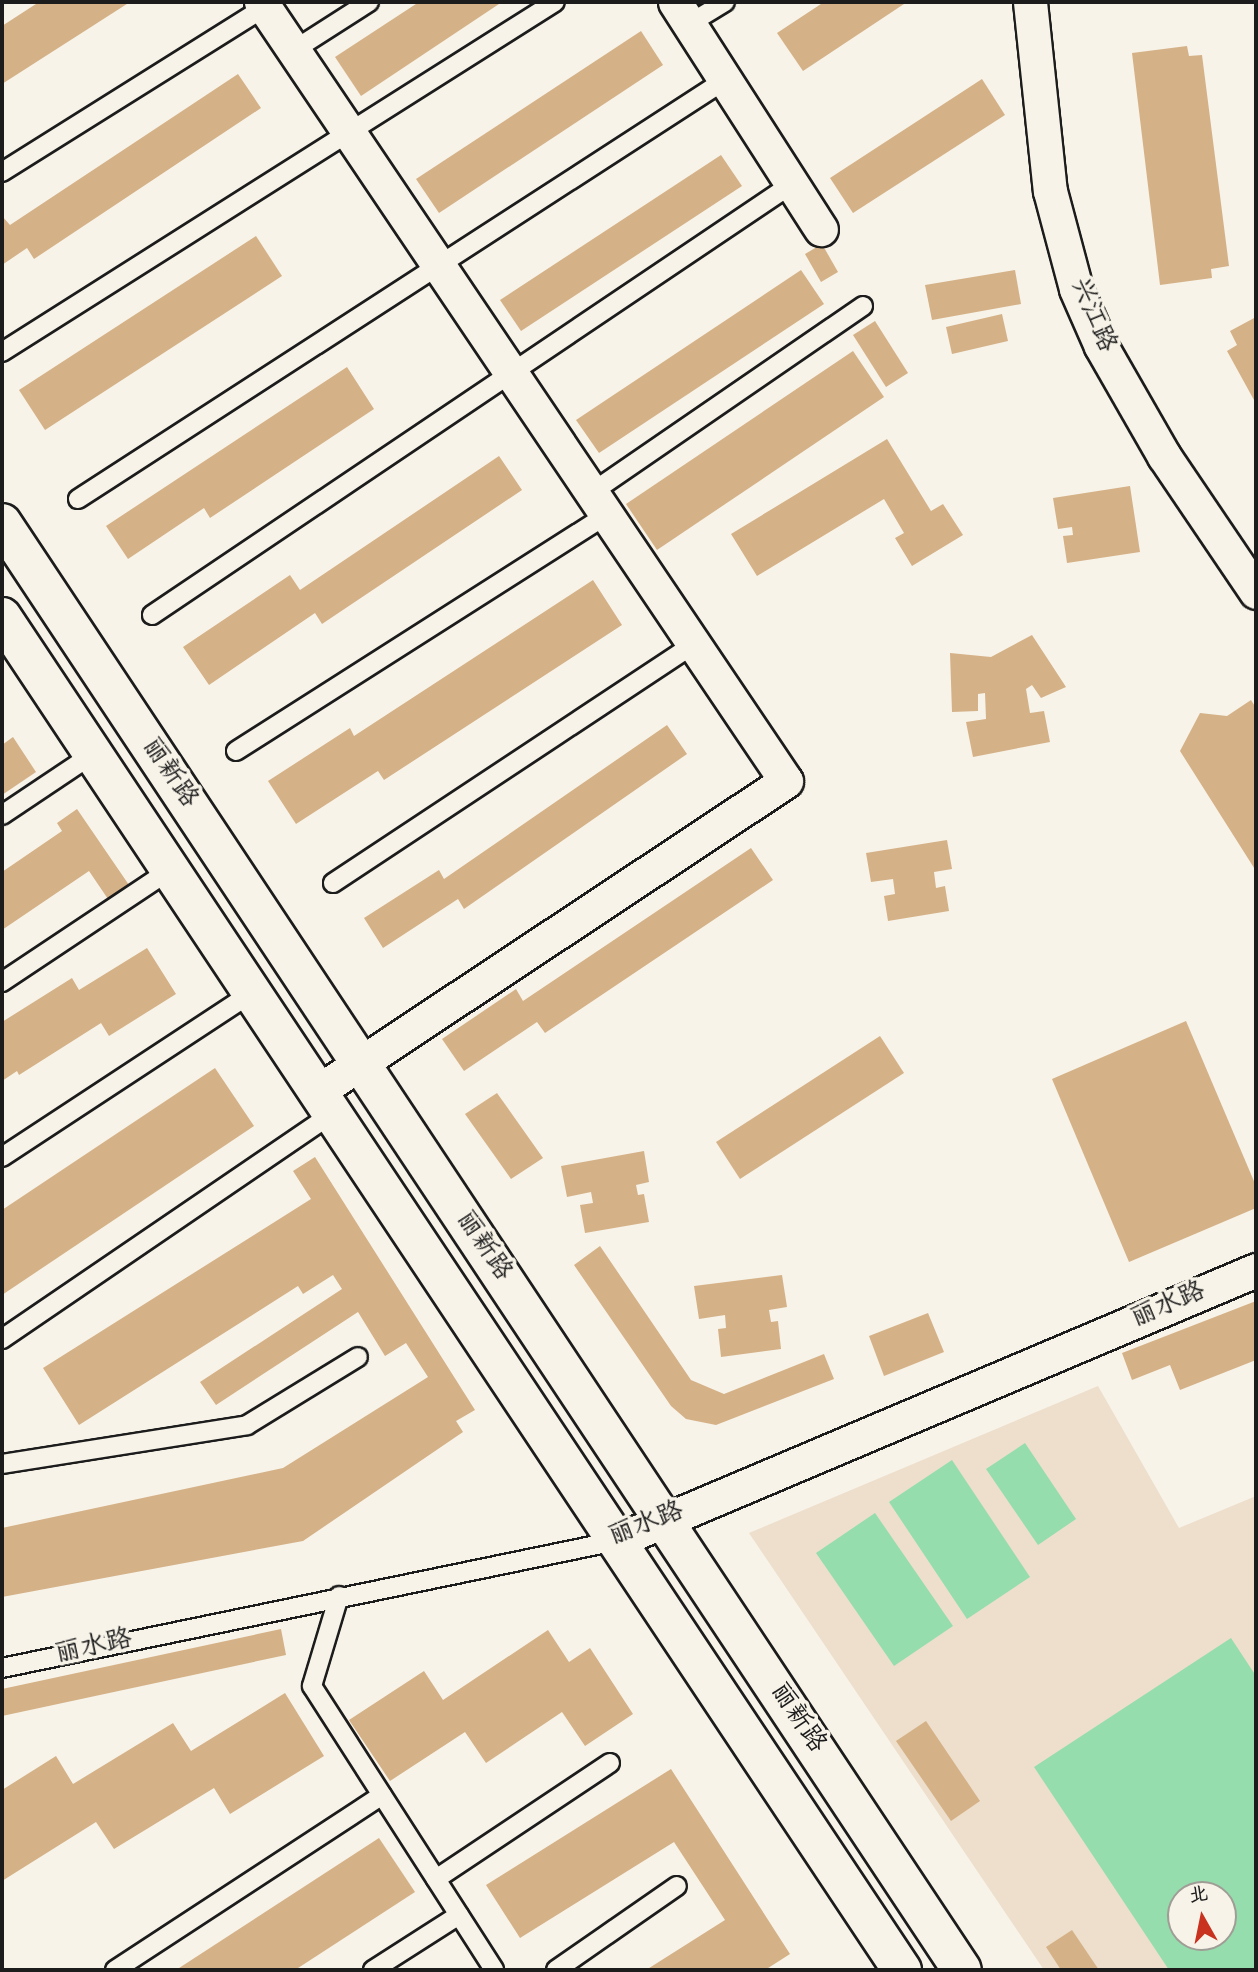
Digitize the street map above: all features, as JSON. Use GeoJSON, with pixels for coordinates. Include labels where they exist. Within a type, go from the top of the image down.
{"type":"FeatureCollection","features":[{"type":"Feature","properties":{"kind":"main road","name":"丽新路"},"geometry":{"type":"LineString","coordinates":[[2,523],[962,1970]]}},
{"type":"Feature","properties":{"kind":"main road","name":"丽新路"},"geometry":{"type":"LineString","coordinates":[[2,617],[902,1970]]}},
{"type":"Feature","properties":{"kind":"street","name":"兴江路"},"geometry":{"type":"LineString","coordinates":[[1030,2],[1050,191],[1076,289],[1101,346],[1164,456],[1256,592]]}},
{"type":"Feature","properties":{"kind":"street"},"geometry":{"type":"LineString","coordinates":[[263,4],[786,781],[360,1063],[324,1103]]}},
{"type":"Feature","properties":{"kind":"street"},"geometry":{"type":"LineString","coordinates":[[682,13],[821,229]]}},
{"type":"Feature","properties":{"kind":"street","name":"丽水路"},"geometry":{"type":"LineString","coordinates":[[616,1541],[1256,1270]]}},
{"type":"Feature","properties":{"kind":"lane"},"geometry":{"type":"LineString","coordinates":[[294,50],[369,2]]}},
{"type":"Feature","properties":{"kind":"lane"},"geometry":{"type":"LineString","coordinates":[[2,352],[555,2]]}},
{"type":"Feature","properties":{"kind":"lane"},"geometry":{"type":"LineString","coordinates":[[682,13],[725,2]]}},
{"type":"Feature","properties":{"kind":"lane"},"geometry":{"type":"LineString","coordinates":[[2,172],[263,4]]}},
{"type":"Feature","properties":{"kind":"lane"},"geometry":{"type":"LineString","coordinates":[[78,499],[725,80]]}},
{"type":"Feature","properties":{"kind":"lane"},"geometry":{"type":"LineString","coordinates":[[152,615],[792,184]]}},
{"type":"Feature","properties":{"kind":"lane"},"geometry":{"type":"LineString","coordinates":[[236,751],[599,504],[863,306]]}},
{"type":"Feature","properties":{"kind":"lane"},"geometry":{"type":"LineString","coordinates":[[333,883],[693,645]]}},
{"type":"Feature","properties":{"kind":"lane"},"geometry":{"type":"LineString","coordinates":[[2,815],[93,754]]}},
{"type":"Feature","properties":{"kind":"lane"},"geometry":{"type":"LineString","coordinates":[[2,982],[170,870]]}},
{"type":"Feature","properties":{"kind":"lane"},"geometry":{"type":"LineString","coordinates":[[2,1157],[252,993]]}},
{"type":"Feature","properties":{"kind":"lane"},"geometry":{"type":"LineString","coordinates":[[2,1339],[324,1103]]}},
{"type":"Feature","properties":{"kind":"lane"},"geometry":{"type":"LineString","coordinates":[[2,1464],[247,1425],[358,1357]]}},
{"type":"Feature","properties":{"kind":"lane","name":"丽水路"},"geometry":{"type":"LineString","coordinates":[[2,1668],[339,1596],[616,1541]]}},
{"type":"Feature","properties":{"kind":"lane"},"geometry":{"type":"LineString","coordinates":[[339,1596],[312,1686],[494,1970]]}},
{"type":"Feature","properties":{"kind":"lane"},"geometry":{"type":"LineString","coordinates":[[436,1879],[610,1763]]}},
{"type":"Feature","properties":{"kind":"lane"},"geometry":{"type":"LineString","coordinates":[[115,1970],[382,1795]]}},
{"type":"Feature","properties":{"kind":"lane"},"geometry":{"type":"LineString","coordinates":[[556,1970],[677,1886]]}},
{"type":"Feature","properties":{"kind":"lane"},"geometry":{"type":"LineString","coordinates":[[373,1970],[458,1914]]}},
{"type":"Feature","properties":{"kind":"shaded area"},"geometry":{"type":"Polygon","coordinates":[[[1098,1386],[1179,1528],[1256,1496],[1256,1970],[1044,1970],[749,1533],[1098,1386]]]}},
{"type":"Feature","properties":{"kind":"green space"},"geometry":{"type":"Polygon","coordinates":[[[1025,1443],[1076,1519],[1038,1545],[986,1469],[1025,1443]]]}},
{"type":"Feature","properties":{"kind":"green space"},"geometry":{"type":"Polygon","coordinates":[[[952,1460],[1030,1577],[967,1619],[889,1502],[952,1460]]]}},
{"type":"Feature","properties":{"kind":"green space"},"geometry":{"type":"Polygon","coordinates":[[[875,1513],[953,1626],[894,1666],[816,1553],[875,1513]]]}},
{"type":"Feature","properties":{"kind":"green space"},"geometry":{"type":"Polygon","coordinates":[[[1231,1638],[1256,1676],[1256,1970],[1169,1970],[1034,1767],[1231,1638]]]}},
{"type":"Feature","properties":{"kind":"building"},"geometry":{"type":"Polygon","coordinates":[[[39,2],[130,2],[2,84],[2,26],[39,2]]]}},
{"type":"Feature","properties":{"kind":"building"},"geometry":{"type":"Polygon","coordinates":[[[419,2],[502,2],[361,96],[335,57],[419,2]]]}},
{"type":"Feature","properties":{"kind":"building"},"geometry":{"type":"Polygon","coordinates":[[[824,2],[907,2],[803,71],[777,33],[824,2]]]}},
{"type":"Feature","properties":{"kind":"building"},"geometry":{"type":"Polygon","coordinates":[[[641,31],[663,65],[439,213],[416,179],[641,31]]]}},
{"type":"Feature","properties":{"kind":"building"},"geometry":{"type":"Polygon","coordinates":[[[1187,46],[1189,56],[1202,55],[1229,266],[1211,269],[1212,278],[1160,285],[1132,53],[1187,46]]]}},
{"type":"Feature","properties":{"kind":"building"},"geometry":{"type":"Polygon","coordinates":[[[238,74],[261,108],[34,259],[27,248],[2,265],[2,216],[10,225],[238,74]]]}},
{"type":"Feature","properties":{"kind":"building"},"geometry":{"type":"Polygon","coordinates":[[[982,79],[1005,115],[853,213],[830,178],[982,79]]]}},
{"type":"Feature","properties":{"kind":"building"},"geometry":{"type":"Polygon","coordinates":[[[721,155],[742,186],[521,331],[500,300],[721,155]]]}},
{"type":"Feature","properties":{"kind":"building"},"geometry":{"type":"Polygon","coordinates":[[[256,236],[282,276],[45,430],[19,390],[256,236]]]}},
{"type":"Feature","properties":{"kind":"building"},"geometry":{"type":"Polygon","coordinates":[[[822,244],[838,272],[821,282],[805,254],[822,244]]]}},
{"type":"Feature","properties":{"kind":"building"},"geometry":{"type":"Polygon","coordinates":[[[801,270],[824,304],[599,453],[576,420],[801,270]]]}},
{"type":"Feature","properties":{"kind":"building"},"geometry":{"type":"Polygon","coordinates":[[[1015,270],[1021,304],[932,320],[925,285],[1015,270]]]}},
{"type":"Feature","properties":{"kind":"building"},"geometry":{"type":"Polygon","coordinates":[[[1002,314],[1008,341],[952,354],[946,327],[1002,314]]]}},
{"type":"Feature","properties":{"kind":"building"},"geometry":{"type":"Polygon","coordinates":[[[1256,317],[1254,400],[1227,351],[1237,345],[1230,331],[1256,317]]]}},
{"type":"Feature","properties":{"kind":"building"},"geometry":{"type":"Polygon","coordinates":[[[875,321],[908,373],[886,387],[853,335],[875,321]]]}},
{"type":"Feature","properties":{"kind":"building"},"geometry":{"type":"Polygon","coordinates":[[[853,351],[884,397],[657,550],[626,504],[853,351]]]}},
{"type":"Feature","properties":{"kind":"building"},"geometry":{"type":"Polygon","coordinates":[[[347,367],[374,409],[210,518],[204,508],[128,559],[106,526],[347,367]]]}},
{"type":"Feature","properties":{"kind":"building"},"geometry":{"type":"Polygon","coordinates":[[[887,439],[931,511],[943,504],[963,535],[912,566],[895,538],[904,533],[884,499],[757,576],[731,534],[887,439]]]}},
{"type":"Feature","properties":{"kind":"building"},"geometry":{"type":"Polygon","coordinates":[[[499,456],[522,490],[322,624],[315,613],[209,685],[183,647],[290,575],[300,590],[499,456]]]}},
{"type":"Feature","properties":{"kind":"building"},"geometry":{"type":"Polygon","coordinates":[[[1130,486],[1140,552],[1067,563],[1063,536],[1073,535],[1072,527],[1058,529],[1053,498],[1130,486]]]}},
{"type":"Feature","properties":{"kind":"building"},"geometry":{"type":"Polygon","coordinates":[[[593,580],[622,625],[384,780],[378,771],[296,824],[268,781],[350,728],[354,736],[593,580]]]}},
{"type":"Feature","properties":{"kind":"building"},"geometry":{"type":"Polygon","coordinates":[[[1032,635],[1066,687],[1041,698],[1032,685],[1026,689],[1030,713],[1044,711],[1050,742],[973,757],[966,722],[986,719],[985,693],[978,694],[978,711],[952,712],[950,653],[991,657],[1032,635]]]}},
{"type":"Feature","properties":{"kind":"building"},"geometry":{"type":"Polygon","coordinates":[[[1251,700],[1256,708],[1256,871],[1180,751],[1200,713],[1227,716],[1251,700]]]}},
{"type":"Feature","properties":{"kind":"building"},"geometry":{"type":"Polygon","coordinates":[[[667,725],[687,754],[464,909],[458,899],[383,948],[364,918],[439,870],[444,879],[667,725]]]}},
{"type":"Feature","properties":{"kind":"building"},"geometry":{"type":"Polygon","coordinates":[[[13,737],[36,772],[2,795],[2,745],[13,737]]]}},
{"type":"Feature","properties":{"kind":"building"},"geometry":{"type":"Polygon","coordinates":[[[77,809],[129,885],[108,899],[89,871],[2,930],[2,872],[62,831],[57,823],[77,809]]]}},
{"type":"Feature","properties":{"kind":"building"},"geometry":{"type":"Polygon","coordinates":[[[947,840],[952,869],[934,872],[936,888],[945,886],[949,911],[888,921],[884,896],[895,894],[893,879],[871,882],[866,853],[947,840]]]}},
{"type":"Feature","properties":{"kind":"building"},"geometry":{"type":"Polygon","coordinates":[[[751,848],[773,880],[545,1033],[537,1022],[464,1071],[442,1039],[516,989],[523,1001],[751,848]]]}},
{"type":"Feature","properties":{"kind":"building"},"geometry":{"type":"Polygon","coordinates":[[[147,948],[176,994],[109,1036],[101,1023],[19,1075],[17,1071],[2,1081],[2,1022],[72,978],[79,990],[147,948]]]}},
{"type":"Feature","properties":{"kind":"building"},"geometry":{"type":"Polygon","coordinates":[[[1186,1021],[1256,1186],[1256,1208],[1129,1262],[1052,1079],[1186,1021]]]}},
{"type":"Feature","properties":{"kind":"building"},"geometry":{"type":"Polygon","coordinates":[[[880,1036],[904,1073],[740,1179],[716,1142],[880,1036]]]}},
{"type":"Feature","properties":{"kind":"building"},"geometry":{"type":"Polygon","coordinates":[[[215,1068],[254,1126],[2,1295],[2,1210],[215,1068]]]}},
{"type":"Feature","properties":{"kind":"building"},"geometry":{"type":"Polygon","coordinates":[[[497,1093],[543,1158],[511,1179],[465,1114],[497,1093]]]}},
{"type":"Feature","properties":{"kind":"building"},"geometry":{"type":"Polygon","coordinates":[[[644,1151],[649,1182],[636,1185],[638,1195],[644,1194],[649,1222],[585,1233],[580,1205],[593,1203],[591,1192],[567,1197],[561,1166],[644,1151]]]}},
{"type":"Feature","properties":{"kind":"building"},"geometry":{"type":"Polygon","coordinates":[[[315,1157],[475,1410],[456,1421],[463,1432],[303,1541],[2,1597],[2,1528],[283,1468],[428,1377],[406,1343],[385,1356],[358,1312],[216,1405],[200,1382],[342,1289],[333,1275],[303,1294],[298,1286],[79,1425],[43,1368],[311,1199],[293,1171],[315,1157]]]}},
{"type":"Feature","properties":{"kind":"building"},"geometry":{"type":"Polygon","coordinates":[[[600,1246],[691,1380],[724,1394],[824,1354],[834,1379],[716,1425],[686,1419],[671,1406],[574,1265],[600,1246]]]}},
{"type":"Feature","properties":{"kind":"building"},"geometry":{"type":"Polygon","coordinates":[[[782,1275],[787,1307],[769,1310],[771,1322],[778,1321],[781,1349],[721,1357],[718,1329],[726,1328],[725,1315],[699,1319],[694,1286],[782,1275]]]}},
{"type":"Feature","properties":{"kind":"building"},"geometry":{"type":"Polygon","coordinates":[[[1256,1301],[1256,1360],[1180,1390],[1170,1365],[1132,1380],[1122,1353],[1256,1301]]]}},
{"type":"Feature","properties":{"kind":"building"},"geometry":{"type":"Polygon","coordinates":[[[928,1313],[944,1352],[884,1376],[869,1336],[928,1313]]]}},
{"type":"Feature","properties":{"kind":"building"},"geometry":{"type":"Polygon","coordinates":[[[281,1629],[286,1655],[2,1716],[2,1689],[281,1629]]]}},
{"type":"Feature","properties":{"kind":"building"},"geometry":{"type":"Polygon","coordinates":[[[548,1630],[569,1662],[590,1648],[633,1714],[585,1746],[562,1712],[486,1763],[465,1732],[390,1781],[349,1720],[424,1671],[443,1700],[548,1630]]]}},
{"type":"Feature","properties":{"kind":"building"},"geometry":{"type":"Polygon","coordinates":[[[285,1693],[324,1756],[230,1814],[214,1788],[114,1849],[96,1822],[2,1881],[2,1790],[56,1756],[73,1784],[173,1723],[191,1751],[285,1693]]]}},
{"type":"Feature","properties":{"kind":"building"},"geometry":{"type":"Polygon","coordinates":[[[926,1721],[980,1801],[951,1821],[896,1741],[926,1721]]]}},
{"type":"Feature","properties":{"kind":"building"},"geometry":{"type":"Polygon","coordinates":[[[671,1769],[790,1954],[765,1970],[646,1970],[725,1920],[674,1842],[520,1938],[486,1885],[671,1769]]]}},
{"type":"Feature","properties":{"kind":"building"},"geometry":{"type":"Polygon","coordinates":[[[379,1838],[415,1892],[295,1970],[176,1970],[379,1838]]]}},
{"type":"Feature","properties":{"kind":"building"},"geometry":{"type":"Polygon","coordinates":[[[1072,1930],[1099,1970],[1061,1970],[1046,1947],[1072,1930]]]}}]}
